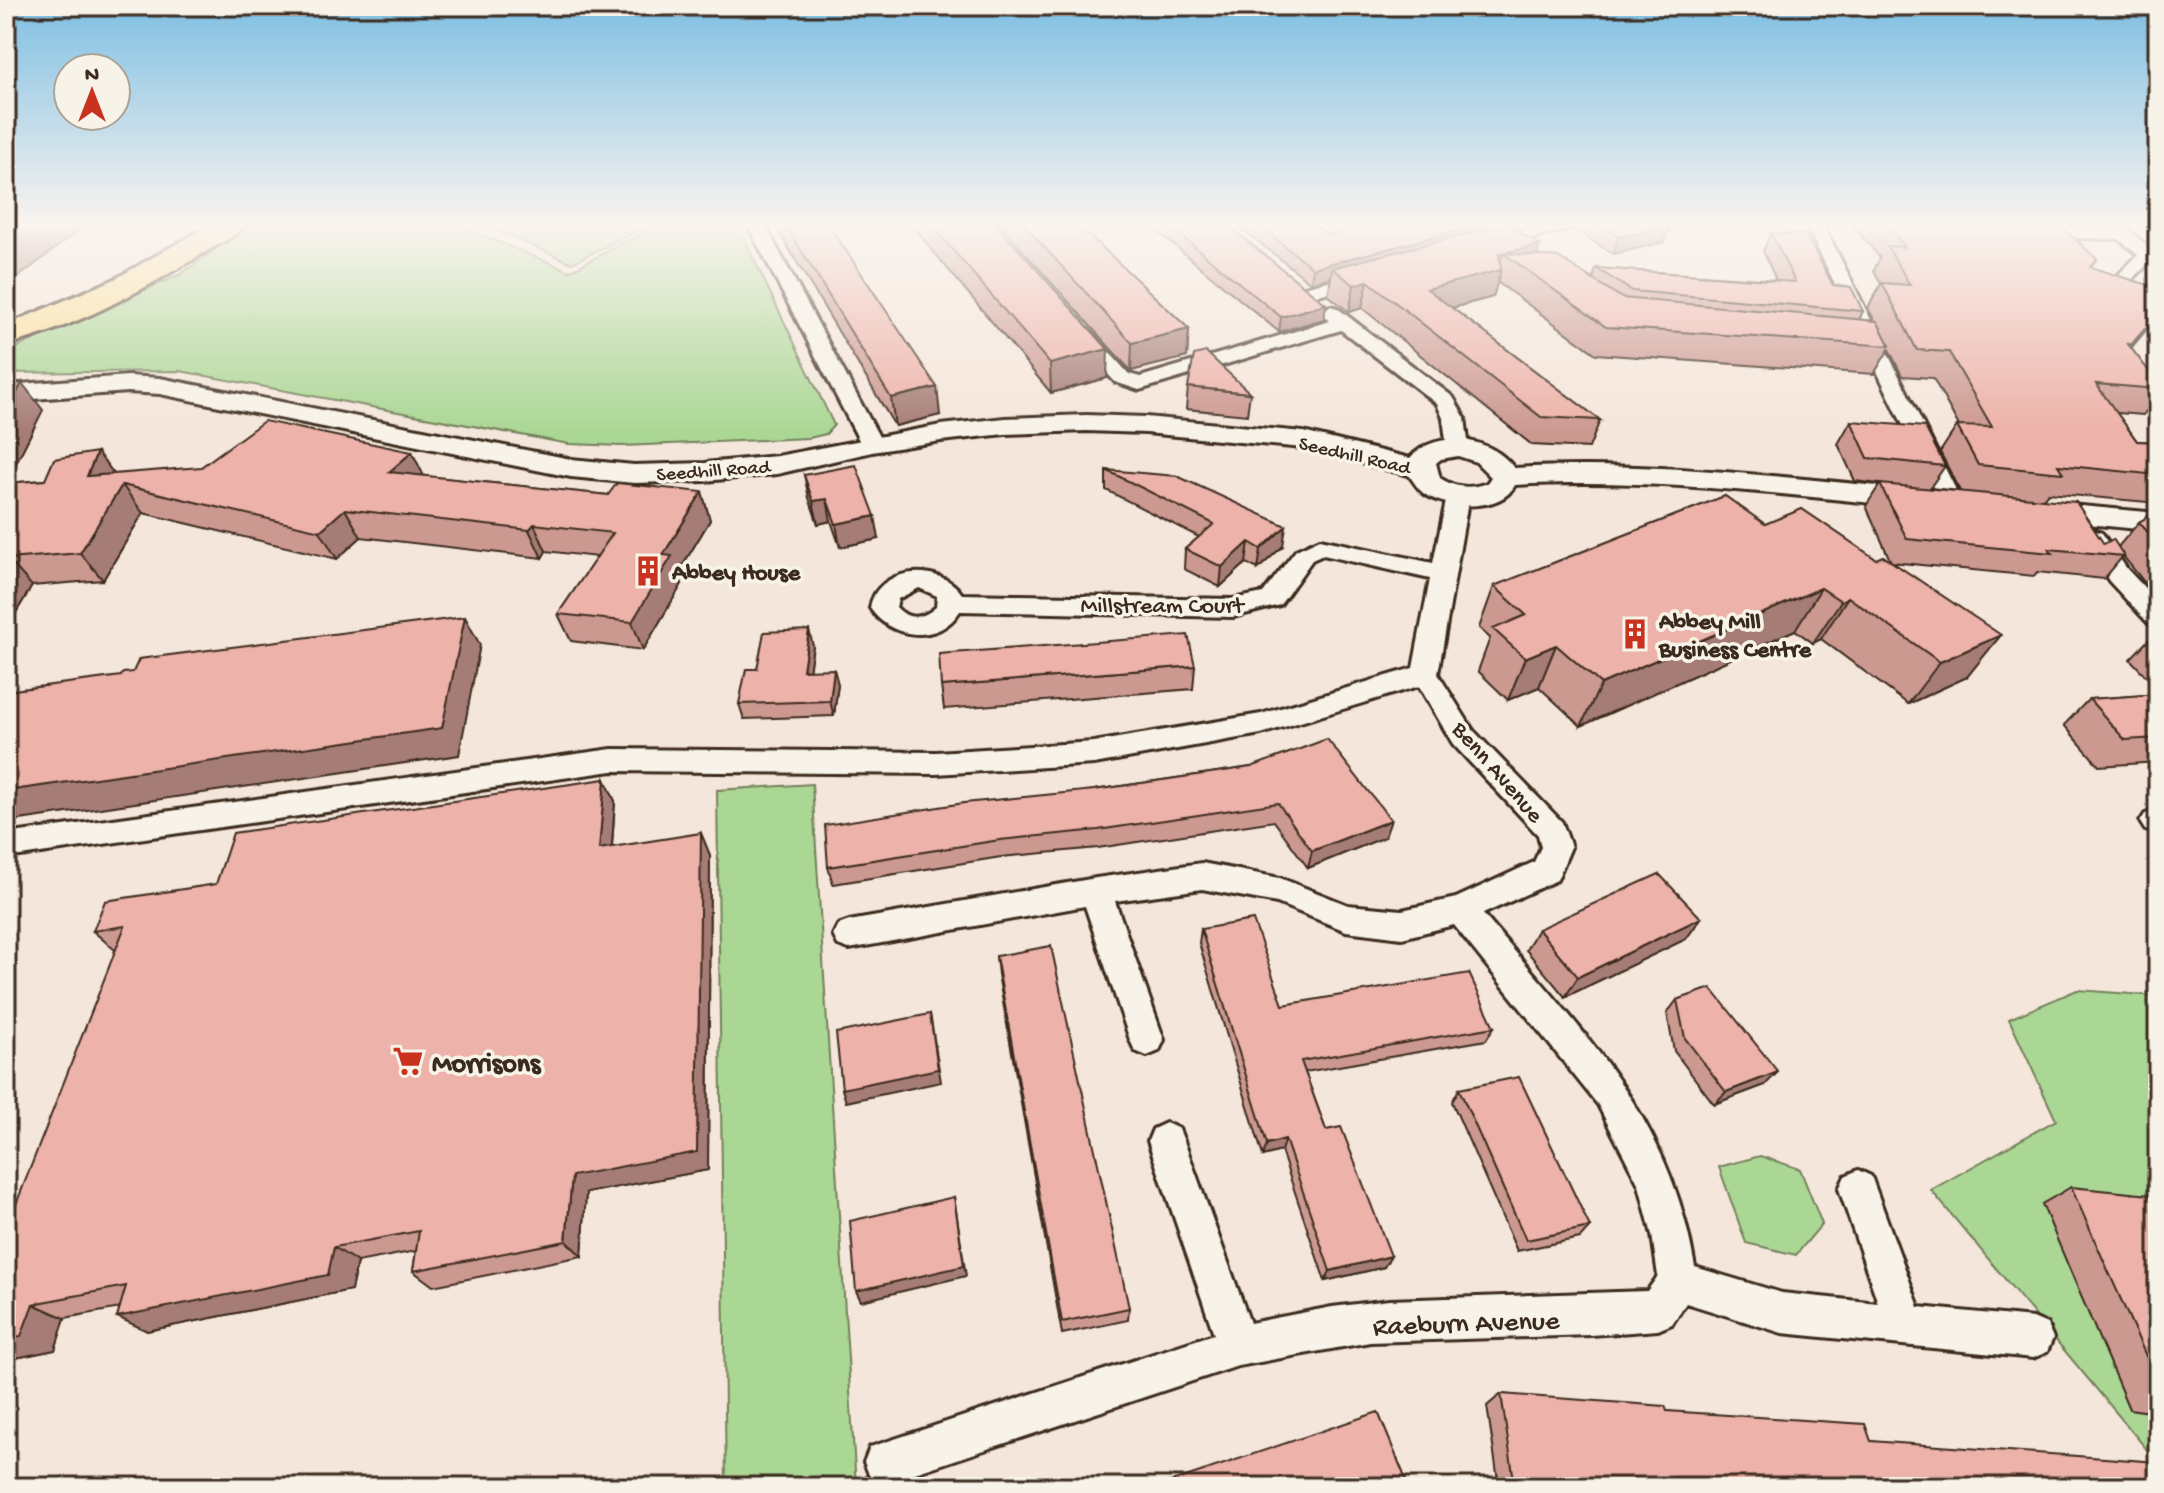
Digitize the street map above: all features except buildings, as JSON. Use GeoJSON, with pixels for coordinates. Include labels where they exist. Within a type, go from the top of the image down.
{"type":"FeatureCollection","features":[{"type":"Feature","properties":{"kind":"main road"},"geometry":{"type":"LineString","coordinates":[[6,322],[75,292]]}},
{"type":"Feature","properties":{"kind":"main road"},"geometry":{"type":"LineString","coordinates":[[6,336],[66,314],[112,292]]}},
{"type":"Feature","properties":{"kind":"street"},"geometry":{"type":"LineString","coordinates":[[791,292],[872,444]]}},
{"type":"Feature","properties":{"kind":"street"},"geometry":{"type":"LineString","coordinates":[[1307,292],[1446,401],[1454,418],[1458,448]]}},
{"type":"Feature","properties":{"kind":"street"},"geometry":{"type":"LineString","coordinates":[[1848,292],[1873,341],[1980,505]]}},
{"type":"Feature","properties":{"kind":"street"},"geometry":{"type":"LineString","coordinates":[[2125,292],[2158,303]]}},
{"type":"Feature","properties":{"kind":"street"},"geometry":{"type":"LineString","coordinates":[[1072,322],[1122,378],[1139,384],[1344,323]]}},
{"type":"Feature","properties":{"kind":"street"},"geometry":{"type":"LineString","coordinates":[[1841,338],[1873,341]]}},
{"type":"Feature","properties":{"kind":"street","name":"Seedhill Road"},"geometry":{"type":"LineString","coordinates":[[6,393],[128,384],[160,386],[571,468],[634,474],[777,465],[872,444],[1005,426],[1086,423],[1146,425],[1303,440],[1421,469]]}},
{"type":"Feature","properties":{"kind":"street"},"geometry":{"type":"LineString","coordinates":[[1458,448],[1493,459],[1505,477],[1503,485],[1489,495],[1458,496],[1430,484],[1421,469],[1422,461],[1432,452],[1458,448]]}},
{"type":"Feature","properties":{"kind":"street"},"geometry":{"type":"LineString","coordinates":[[1505,477],[1641,473],[2158,522]]}},
{"type":"Feature","properties":{"kind":"street"},"geometry":{"type":"LineString","coordinates":[[6,846],[612,760],[936,763],[1094,753],[1261,724],[1425,674],[1458,496]]}},
{"type":"Feature","properties":{"kind":"street"},"geometry":{"type":"LineString","coordinates":[[2080,515],[2118,575],[2158,618]]}},
{"type":"Feature","properties":{"kind":"street","name":"Millstream Court"},"geometry":{"type":"LineString","coordinates":[[951,602],[1233,608],[1271,599],[1304,555],[1320,547],[1442,573]]}},
{"type":"Feature","properties":{"kind":"street","name":"Benn Avenue"},"geometry":{"type":"LineString","coordinates":[[849,935],[1096,891],[1202,876],[1280,891],[1346,918],[1402,924],[1461,910],[1546,871],[1556,847],[1551,830],[1463,737],[1425,674]]}},
{"type":"Feature","properties":{"kind":"street"},"geometry":{"type":"LineString","coordinates":[[1096,891],[1147,1040]]}},
{"type":"Feature","properties":{"kind":"street"},"geometry":{"type":"LineString","coordinates":[[1461,910],[1610,1093],[1638,1141],[1657,1183],[1671,1235],[1678,1280],[1782,1313],[2033,1338]]}},
{"type":"Feature","properties":{"kind":"street"},"geometry":{"type":"LineString","coordinates":[[1166,1141],[1238,1346]]}},
{"type":"Feature","properties":{"kind":"street"},"geometry":{"type":"LineString","coordinates":[[1858,1189],[1906,1326]]}},
{"type":"Feature","properties":{"kind":"street","name":"Raeburn Avenue"},"geometry":{"type":"LineString","coordinates":[[885,1462],[1238,1346],[1387,1320],[1615,1315],[1658,1310],[1678,1280]]}},
{"type":"Feature","properties":{"kind":"green space"},"geometry":{"type":"Polygon","coordinates":[[[142,292],[770,292],[834,425],[826,434],[809,438],[623,446],[569,444],[180,371],[8,373],[6,355],[142,292]]]}},
{"type":"Feature","properties":{"kind":"green space"},"geometry":{"type":"Polygon","coordinates":[[[812,784],[856,1487],[726,1487],[717,790],[812,784]]]}},
{"type":"Feature","properties":{"kind":"green space"},"geometry":{"type":"Polygon","coordinates":[[[2077,990],[2158,996],[2158,1463],[1931,1190],[2056,1120],[2009,1019],[2077,990]]]}},
{"type":"Feature","properties":{"kind":"green space"},"geometry":{"type":"Polygon","coordinates":[[[1760,1156],[1800,1169],[1822,1224],[1796,1255],[1746,1243],[1719,1167],[1760,1156]]]}},
{"type":"Feature","properties":{"kind":"place","name":"Abbey House"},"geometry":{"type":"Point","coordinates":[648,571]}},
{"type":"Feature","properties":{"kind":"place","name":"Abbey Mill Business Centre"},"geometry":{"type":"Point","coordinates":[1635,634]}},
{"type":"Feature","properties":{"kind":"place","name":"Morrisons"},"geometry":{"type":"Point","coordinates":[408,1061]}}]}
